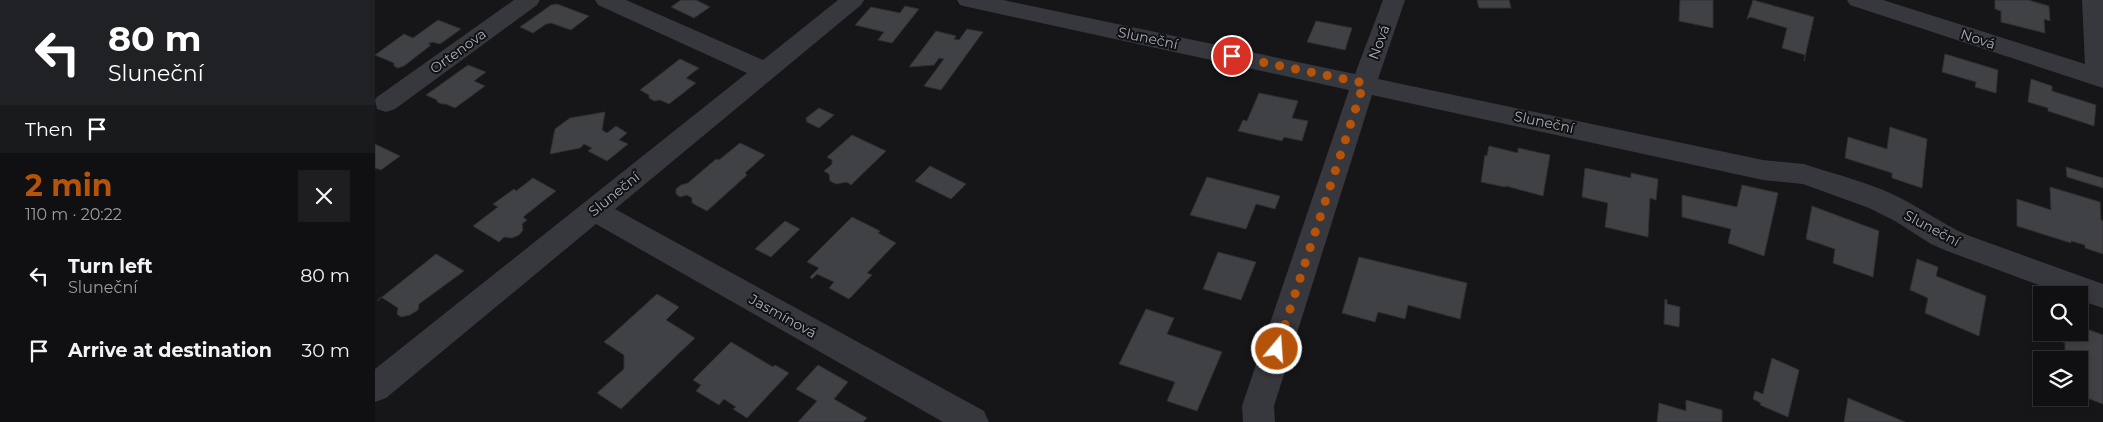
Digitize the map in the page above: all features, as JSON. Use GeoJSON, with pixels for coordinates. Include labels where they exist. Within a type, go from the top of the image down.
{"type":"FeatureCollection","features":[{"type":"Feature","properties":{"kind":"street","name":"Ortenova"},"geometry":{"type":"LineString","coordinates":[[379,104],[529,0]]}},
{"type":"Feature","properties":{"kind":"street"},"geometry":{"type":"LineString","coordinates":[[606,0],[765,72]]}},
{"type":"Feature","properties":{"kind":"street","name":"Sluneční"},"geometry":{"type":"LineString","coordinates":[[375,388],[853,0]]}},
{"type":"Feature","properties":{"kind":"street","name":"Sluneční"},"geometry":{"type":"LineString","coordinates":[[968,0],[1364,83],[1763,170],[1792,172],[1818,178],[1893,206],[1941,236],[2103,296]]}},
{"type":"Feature","properties":{"kind":"street","name":"Nová"},"geometry":{"type":"LineString","coordinates":[[1259,422],[1258,406],[1364,83],[1394,0]]}},
{"type":"Feature","properties":{"kind":"street","name":"Nová"},"geometry":{"type":"LineString","coordinates":[[1858,0],[2101,78],[2093,0]]}},
{"type":"Feature","properties":{"kind":"street","name":"Jasmínová"},"geometry":{"type":"LineString","coordinates":[[594,210],[973,422]]}},
{"type":"Feature","properties":{"kind":"building"},"geometry":{"type":"Polygon","coordinates":[[[681,0],[696,0],[710,7],[694,18],[671,7],[681,0]]]}},
{"type":"Feature","properties":{"kind":"building"},"geometry":{"type":"Polygon","coordinates":[[[1477,0],[1509,0],[1511,8],[1479,8],[1477,0]]]}},
{"type":"Feature","properties":{"kind":"building"},"geometry":{"type":"Polygon","coordinates":[[[1680,0],[1713,0],[1713,28],[1679,21],[1680,0]]]}},
{"type":"Feature","properties":{"kind":"building"},"geometry":{"type":"Polygon","coordinates":[[[1753,0],[1814,17],[1804,61],[1805,55],[1782,48],[1787,28],[1750,17],[1747,19],[1753,0]]]}},
{"type":"Feature","properties":{"kind":"building"},"geometry":{"type":"Polygon","coordinates":[[[1995,0],[2028,0],[2049,6],[2050,21],[2044,19],[2045,33],[2001,22],[2001,11],[1995,9],[1995,0]]]}},
{"type":"Feature","properties":{"kind":"building"},"geometry":{"type":"Polygon","coordinates":[[[557,4],[589,16],[571,30],[551,23],[546,24],[533,33],[520,27],[551,5],[557,4]]]}},
{"type":"Feature","properties":{"kind":"building"},"geometry":{"type":"Polygon","coordinates":[[[905,6],[919,9],[892,43],[878,40],[884,32],[855,25],[871,7],[900,13],[905,6]]]}},
{"type":"Feature","properties":{"kind":"building"},"geometry":{"type":"Polygon","coordinates":[[[438,20],[461,29],[440,44],[432,42],[428,44],[431,45],[404,66],[398,68],[394,66],[394,63],[375,55],[404,34],[413,38],[438,20]]]}},
{"type":"Feature","properties":{"kind":"building"},"geometry":{"type":"Polygon","coordinates":[[[1316,21],[1352,28],[1345,50],[1307,42],[1316,21]]]}},
{"type":"Feature","properties":{"kind":"building"},"geometry":{"type":"Polygon","coordinates":[[[967,29],[983,32],[941,90],[924,86],[944,59],[939,58],[934,65],[909,67],[936,31],[956,36],[954,39],[959,40],[967,29]]]}},
{"type":"Feature","properties":{"kind":"building"},"geometry":{"type":"Polygon","coordinates":[[[1945,54],[1998,70],[1996,93],[1975,87],[1976,82],[1942,72],[1945,54]]]}},
{"type":"Feature","properties":{"kind":"building"},"geometry":{"type":"Polygon","coordinates":[[[680,59],[699,68],[686,78],[696,83],[669,104],[660,100],[654,101],[649,98],[649,95],[640,90],[680,59]]]}},
{"type":"Feature","properties":{"kind":"building"},"geometry":{"type":"Polygon","coordinates":[[[468,65],[486,72],[474,81],[485,86],[455,108],[437,102],[437,100],[426,95],[468,65]]]}},
{"type":"Feature","properties":{"kind":"building"},"geometry":{"type":"Polygon","coordinates":[[[2031,79],[2052,86],[2052,91],[2096,105],[2094,126],[2048,111],[2048,108],[2028,102],[2031,79]]]}},
{"type":"Feature","properties":{"kind":"building"},"geometry":{"type":"Polygon","coordinates":[[[1259,93],[1298,101],[1292,118],[1308,121],[1302,141],[1284,137],[1282,141],[1238,131],[1243,120],[1247,121],[1259,93]]]}},
{"type":"Feature","properties":{"kind":"building"},"geometry":{"type":"Polygon","coordinates":[[[819,108],[834,115],[819,128],[807,122],[806,118],[819,108]]]}},
{"type":"Feature","properties":{"kind":"building"},"geometry":{"type":"Polygon","coordinates":[[[605,112],[602,130],[607,133],[616,126],[627,133],[619,140],[628,144],[607,161],[588,151],[592,148],[584,144],[580,148],[550,154],[555,129],[570,118],[605,112]]]}},
{"type":"Feature","properties":{"kind":"building"},"geometry":{"type":"Polygon","coordinates":[[[1890,127],[1927,139],[1922,188],[1892,178],[1892,173],[1845,158],[1848,137],[1887,149],[1890,127]]]}},
{"type":"Feature","properties":{"kind":"building"},"geometry":{"type":"Polygon","coordinates":[[[852,135],[886,151],[851,185],[847,182],[836,184],[830,181],[829,174],[824,171],[832,164],[832,160],[827,157],[852,135]]]}},
{"type":"Feature","properties":{"kind":"building"},"geometry":{"type":"Polygon","coordinates":[[[740,143],[765,155],[745,173],[747,175],[707,211],[692,203],[692,198],[687,195],[680,197],[676,194],[676,189],[681,185],[688,183],[716,159],[719,160],[740,143]]]}},
{"type":"Feature","properties":{"kind":"building"},"geometry":{"type":"Polygon","coordinates":[[[375,144],[400,156],[381,170],[375,168],[375,144]]]}},
{"type":"Feature","properties":{"kind":"building"},"geometry":{"type":"Polygon","coordinates":[[[1489,146],[1518,153],[1518,148],[1550,155],[1543,196],[1506,186],[1481,182],[1485,155],[1487,156],[1489,146]]]}},
{"type":"Feature","properties":{"kind":"building"},"geometry":{"type":"Polygon","coordinates":[[[930,166],[966,184],[951,199],[915,181],[930,166]]]}},
{"type":"Feature","properties":{"kind":"building"},"geometry":{"type":"Polygon","coordinates":[[[2066,167],[2103,178],[2103,188],[2067,177],[2066,167]]]}},
{"type":"Feature","properties":{"kind":"building"},"geometry":{"type":"Polygon","coordinates":[[[1585,168],[1631,178],[1631,173],[1658,179],[1656,200],[1650,198],[1648,237],[1605,227],[1608,203],[1582,197],[1585,168]]]}},
{"type":"Feature","properties":{"kind":"building"},"geometry":{"type":"Polygon","coordinates":[[[1207,177],[1280,196],[1275,209],[1256,204],[1246,229],[1190,215],[1207,177]]]}},
{"type":"Feature","properties":{"kind":"building"},"geometry":{"type":"Polygon","coordinates":[[[533,178],[556,191],[523,217],[527,220],[522,224],[523,230],[519,235],[512,238],[504,237],[499,242],[473,226],[498,207],[493,204],[514,189],[516,191],[533,178]]]}},
{"type":"Feature","properties":{"kind":"building"},"geometry":{"type":"Polygon","coordinates":[[[1742,185],[1778,193],[1764,256],[1728,243],[1731,229],[1682,217],[1682,195],[1737,207],[1742,185]]]}},
{"type":"Feature","properties":{"kind":"building"},"geometry":{"type":"Polygon","coordinates":[[[2050,187],[2100,202],[2101,220],[2103,221],[2103,254],[2085,248],[2085,245],[2071,241],[2071,243],[2017,226],[2017,199],[2051,210],[2050,187]]]}},
{"type":"Feature","properties":{"kind":"building"},"geometry":{"type":"Polygon","coordinates":[[[1812,206],[1879,231],[1873,277],[1833,263],[1835,249],[1806,239],[1812,206]]]}},
{"type":"Feature","properties":{"kind":"building"},"geometry":{"type":"Polygon","coordinates":[[[852,217],[880,231],[878,233],[896,243],[867,273],[872,275],[849,299],[829,288],[834,282],[817,274],[812,279],[810,277],[819,268],[807,262],[852,217]]]}},
{"type":"Feature","properties":{"kind":"building"},"geometry":{"type":"Polygon","coordinates":[[[785,221],[800,229],[771,257],[755,249],[785,221]]]}},
{"type":"Feature","properties":{"kind":"building"},"geometry":{"type":"Polygon","coordinates":[[[1218,252],[1256,262],[1241,300],[1203,289],[1218,252]]]}},
{"type":"Feature","properties":{"kind":"building"},"geometry":{"type":"Polygon","coordinates":[[[436,254],[464,271],[419,304],[418,310],[410,315],[401,317],[397,314],[398,308],[382,297],[436,254]]]}},
{"type":"Feature","properties":{"kind":"building"},"geometry":{"type":"Polygon","coordinates":[[[1359,257],[1467,283],[1460,319],[1408,305],[1405,319],[1378,312],[1375,322],[1342,313],[1359,257]]]}},
{"type":"Feature","properties":{"kind":"building"},"geometry":{"type":"Polygon","coordinates":[[[1917,259],[1938,267],[1936,276],[1986,296],[1979,336],[1925,313],[1928,298],[1910,290],[1917,259]]]}},
{"type":"Feature","properties":{"kind":"building"},"geometry":{"type":"Polygon","coordinates":[[[657,294],[679,307],[666,320],[695,338],[621,409],[597,393],[624,369],[624,355],[604,342],[657,294]]]}},
{"type":"Feature","properties":{"kind":"building"},"geometry":{"type":"Polygon","coordinates":[[[1665,299],[1667,304],[1680,307],[1679,327],[1664,324],[1665,299]]]}},
{"type":"Feature","properties":{"kind":"building"},"geometry":{"type":"Polygon","coordinates":[[[1146,309],[1174,318],[1167,334],[1222,352],[1197,411],[1167,401],[1175,382],[1119,364],[1146,309]]]}},
{"type":"Feature","properties":{"kind":"building"},"geometry":{"type":"Polygon","coordinates":[[[2088,329],[2103,335],[2103,404],[2088,398],[2088,351],[2065,351],[2065,343],[2060,341],[2088,341],[2088,329]]]}},
{"type":"Feature","properties":{"kind":"building"},"geometry":{"type":"Polygon","coordinates":[[[731,342],[773,367],[775,365],[789,373],[747,418],[733,409],[736,407],[724,399],[719,405],[696,391],[701,385],[693,380],[731,342]]]}},
{"type":"Feature","properties":{"kind":"building"},"geometry":{"type":"Polygon","coordinates":[[[1772,358],[1799,370],[1788,417],[1760,405],[1761,403],[1753,399],[1755,391],[1763,394],[1772,358]]]}},
{"type":"Feature","properties":{"kind":"building"},"geometry":{"type":"Polygon","coordinates":[[[818,365],[848,382],[834,399],[867,418],[863,422],[798,422],[817,401],[796,389],[818,365]]]}},
{"type":"Feature","properties":{"kind":"building"},"geometry":{"type":"Polygon","coordinates":[[[1848,398],[1905,422],[1844,422],[1848,398]]]}},
{"type":"Feature","properties":{"kind":"building"},"geometry":{"type":"Polygon","coordinates":[[[1686,400],[1722,410],[1722,422],[1657,422],[1659,403],[1686,411],[1686,400]]]}},
{"type":"Feature","properties":{"kind":"route"},"geometry":{"type":"LineString","coordinates":[[1232,56],[1364,83],[1277,349]]}}]}
